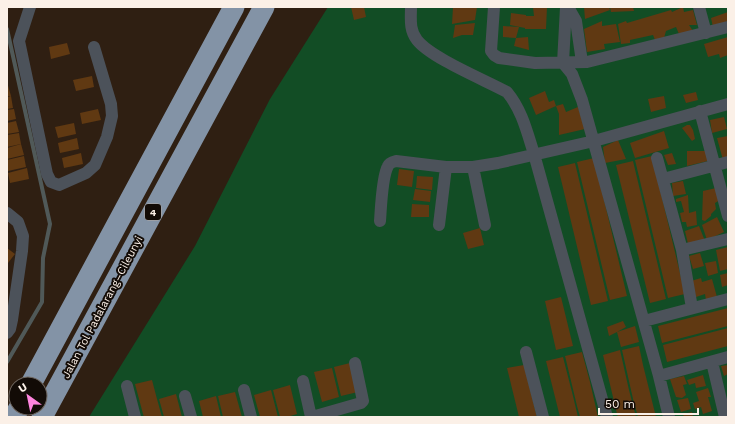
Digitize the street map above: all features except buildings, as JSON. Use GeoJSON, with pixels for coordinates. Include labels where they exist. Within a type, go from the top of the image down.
{"type":"FeatureCollection","features":[{"type":"Feature","properties":{"kind":"highway","name":"4"},"geometry":{"type":"LineString","coordinates":[[35,376],[234,7]]}},
{"type":"Feature","properties":{"kind":"highway","name":"Jalan Tol Padalarang–Cileunyi"},"geometry":{"type":"LineString","coordinates":[[42,417],[264,7]]}},
{"type":"Feature","properties":{"kind":"street"},"geometry":{"type":"LineString","coordinates":[[30,7],[19,41],[47,174],[51,182],[59,184],[86,173],[95,165],[106,137],[112,116],[94,47]]}},
{"type":"Feature","properties":{"kind":"street"},"geometry":{"type":"LineString","coordinates":[[411,7],[410,26],[416,39],[424,47],[445,60],[508,92],[515,101],[523,119],[534,154],[607,417]]}},
{"type":"Feature","properties":{"kind":"street"},"geometry":{"type":"LineString","coordinates":[[494,7],[491,52],[499,58],[535,63],[587,62],[728,27]]}},
{"type":"Feature","properties":{"kind":"street"},"geometry":{"type":"LineString","coordinates":[[567,7],[563,63],[572,74],[582,100],[644,321],[669,417]]}},
{"type":"Feature","properties":{"kind":"street"},"geometry":{"type":"LineString","coordinates":[[567,7],[576,21],[582,62]]}},
{"type":"Feature","properties":{"kind":"street"},"geometry":{"type":"LineString","coordinates":[[699,7],[706,33]]}},
{"type":"Feature","properties":{"kind":"street"},"geometry":{"type":"LineString","coordinates":[[380,221],[387,166],[396,161],[446,167],[473,167],[498,163],[594,141],[728,104]]}},
{"type":"Feature","properties":{"kind":"street"},"geometry":{"type":"LineString","coordinates":[[700,112],[728,216]]}},
{"type":"Feature","properties":{"kind":"street"},"geometry":{"type":"LineString","coordinates":[[657,158],[682,250],[692,308]]}},
{"type":"Feature","properties":{"kind":"street"},"geometry":{"type":"LineString","coordinates":[[662,179],[728,162]]}},
{"type":"Feature","properties":{"kind":"street"},"geometry":{"type":"LineString","coordinates":[[439,225],[446,167]]}},
{"type":"Feature","properties":{"kind":"street"},"geometry":{"type":"LineString","coordinates":[[473,167],[485,225]]}},
{"type":"Feature","properties":{"kind":"street"},"geometry":{"type":"LineString","coordinates":[[7,213],[18,222],[23,236],[12,320],[10,329],[7,333]]}},
{"type":"Feature","properties":{"kind":"street"},"geometry":{"type":"LineString","coordinates":[[682,250],[728,239]]}},
{"type":"Feature","properties":{"kind":"street"},"geometry":{"type":"LineString","coordinates":[[644,321],[728,299]]}},
{"type":"Feature","properties":{"kind":"street"},"geometry":{"type":"LineString","coordinates":[[526,352],[543,417]]}},
{"type":"Feature","properties":{"kind":"street"},"geometry":{"type":"LineString","coordinates":[[659,376],[728,357]]}},
{"type":"Feature","properties":{"kind":"street"},"geometry":{"type":"LineString","coordinates":[[712,362],[725,417]]}},
{"type":"Feature","properties":{"kind":"street"},"geometry":{"type":"LineString","coordinates":[[303,382],[311,417],[361,403],[363,401],[354,363]]}},
{"type":"Feature","properties":{"kind":"street"},"geometry":{"type":"LineString","coordinates":[[127,386],[135,417]]}},
{"type":"Feature","properties":{"kind":"street"},"geometry":{"type":"LineString","coordinates":[[244,390],[251,417]]}},
{"type":"Feature","properties":{"kind":"street"},"geometry":{"type":"LineString","coordinates":[[185,396],[191,417]]}},
{"type":"Feature","properties":{"kind":"green space"},"geometry":{"type":"Polygon","coordinates":[[[328,7],[728,7],[728,417],[89,417],[195,246],[270,99],[328,7]]]}},
{"type":"Feature","properties":{"kind":"waterway"},"geometry":{"type":"LineString","coordinates":[[7,29],[50,224],[43,258],[42,302],[7,362]]}}]}
